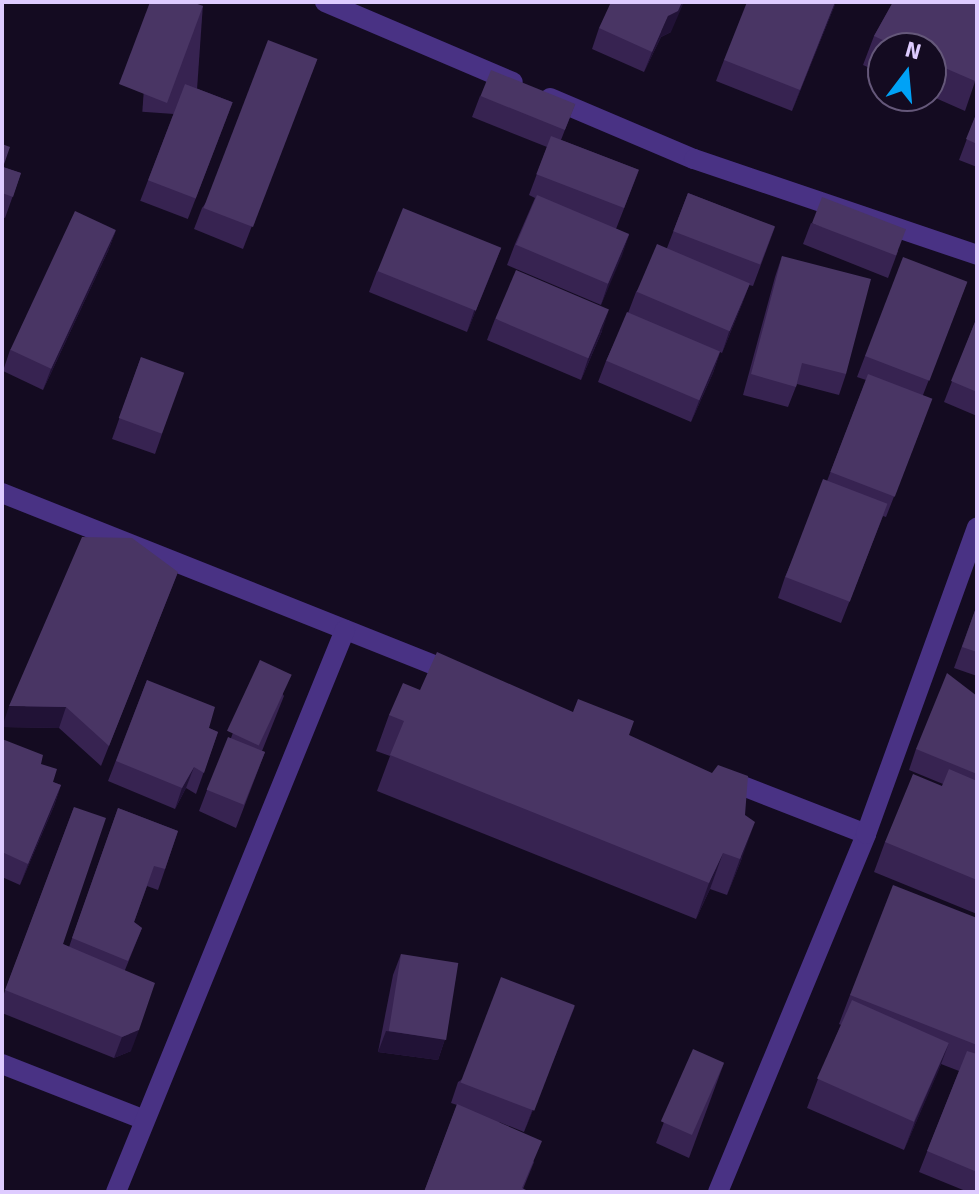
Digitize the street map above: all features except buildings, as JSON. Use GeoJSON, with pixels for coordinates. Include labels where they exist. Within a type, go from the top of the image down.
{"type":"FeatureCollection","features":[{"type":"Feature","properties":{"kind":"street"},"geometry":{"type":"LineString","coordinates":[[325,2],[694,159],[977,255]]}},
{"type":"Feature","properties":{"kind":"street"},"geometry":{"type":"LineString","coordinates":[[2,493],[479,682]]}},
{"type":"Feature","properties":{"kind":"street"},"geometry":{"type":"LineString","coordinates":[[718,1192],[866,834],[977,527]]}},
{"type":"Feature","properties":{"kind":"street"},"geometry":{"type":"LineString","coordinates":[[116,1192],[142,1119],[345,630]]}},
{"type":"Feature","properties":{"kind":"street"},"geometry":{"type":"LineString","coordinates":[[703,770],[866,834]]}},
{"type":"Feature","properties":{"kind":"street"},"geometry":{"type":"LineString","coordinates":[[2,1064],[142,1119]]}}]}
